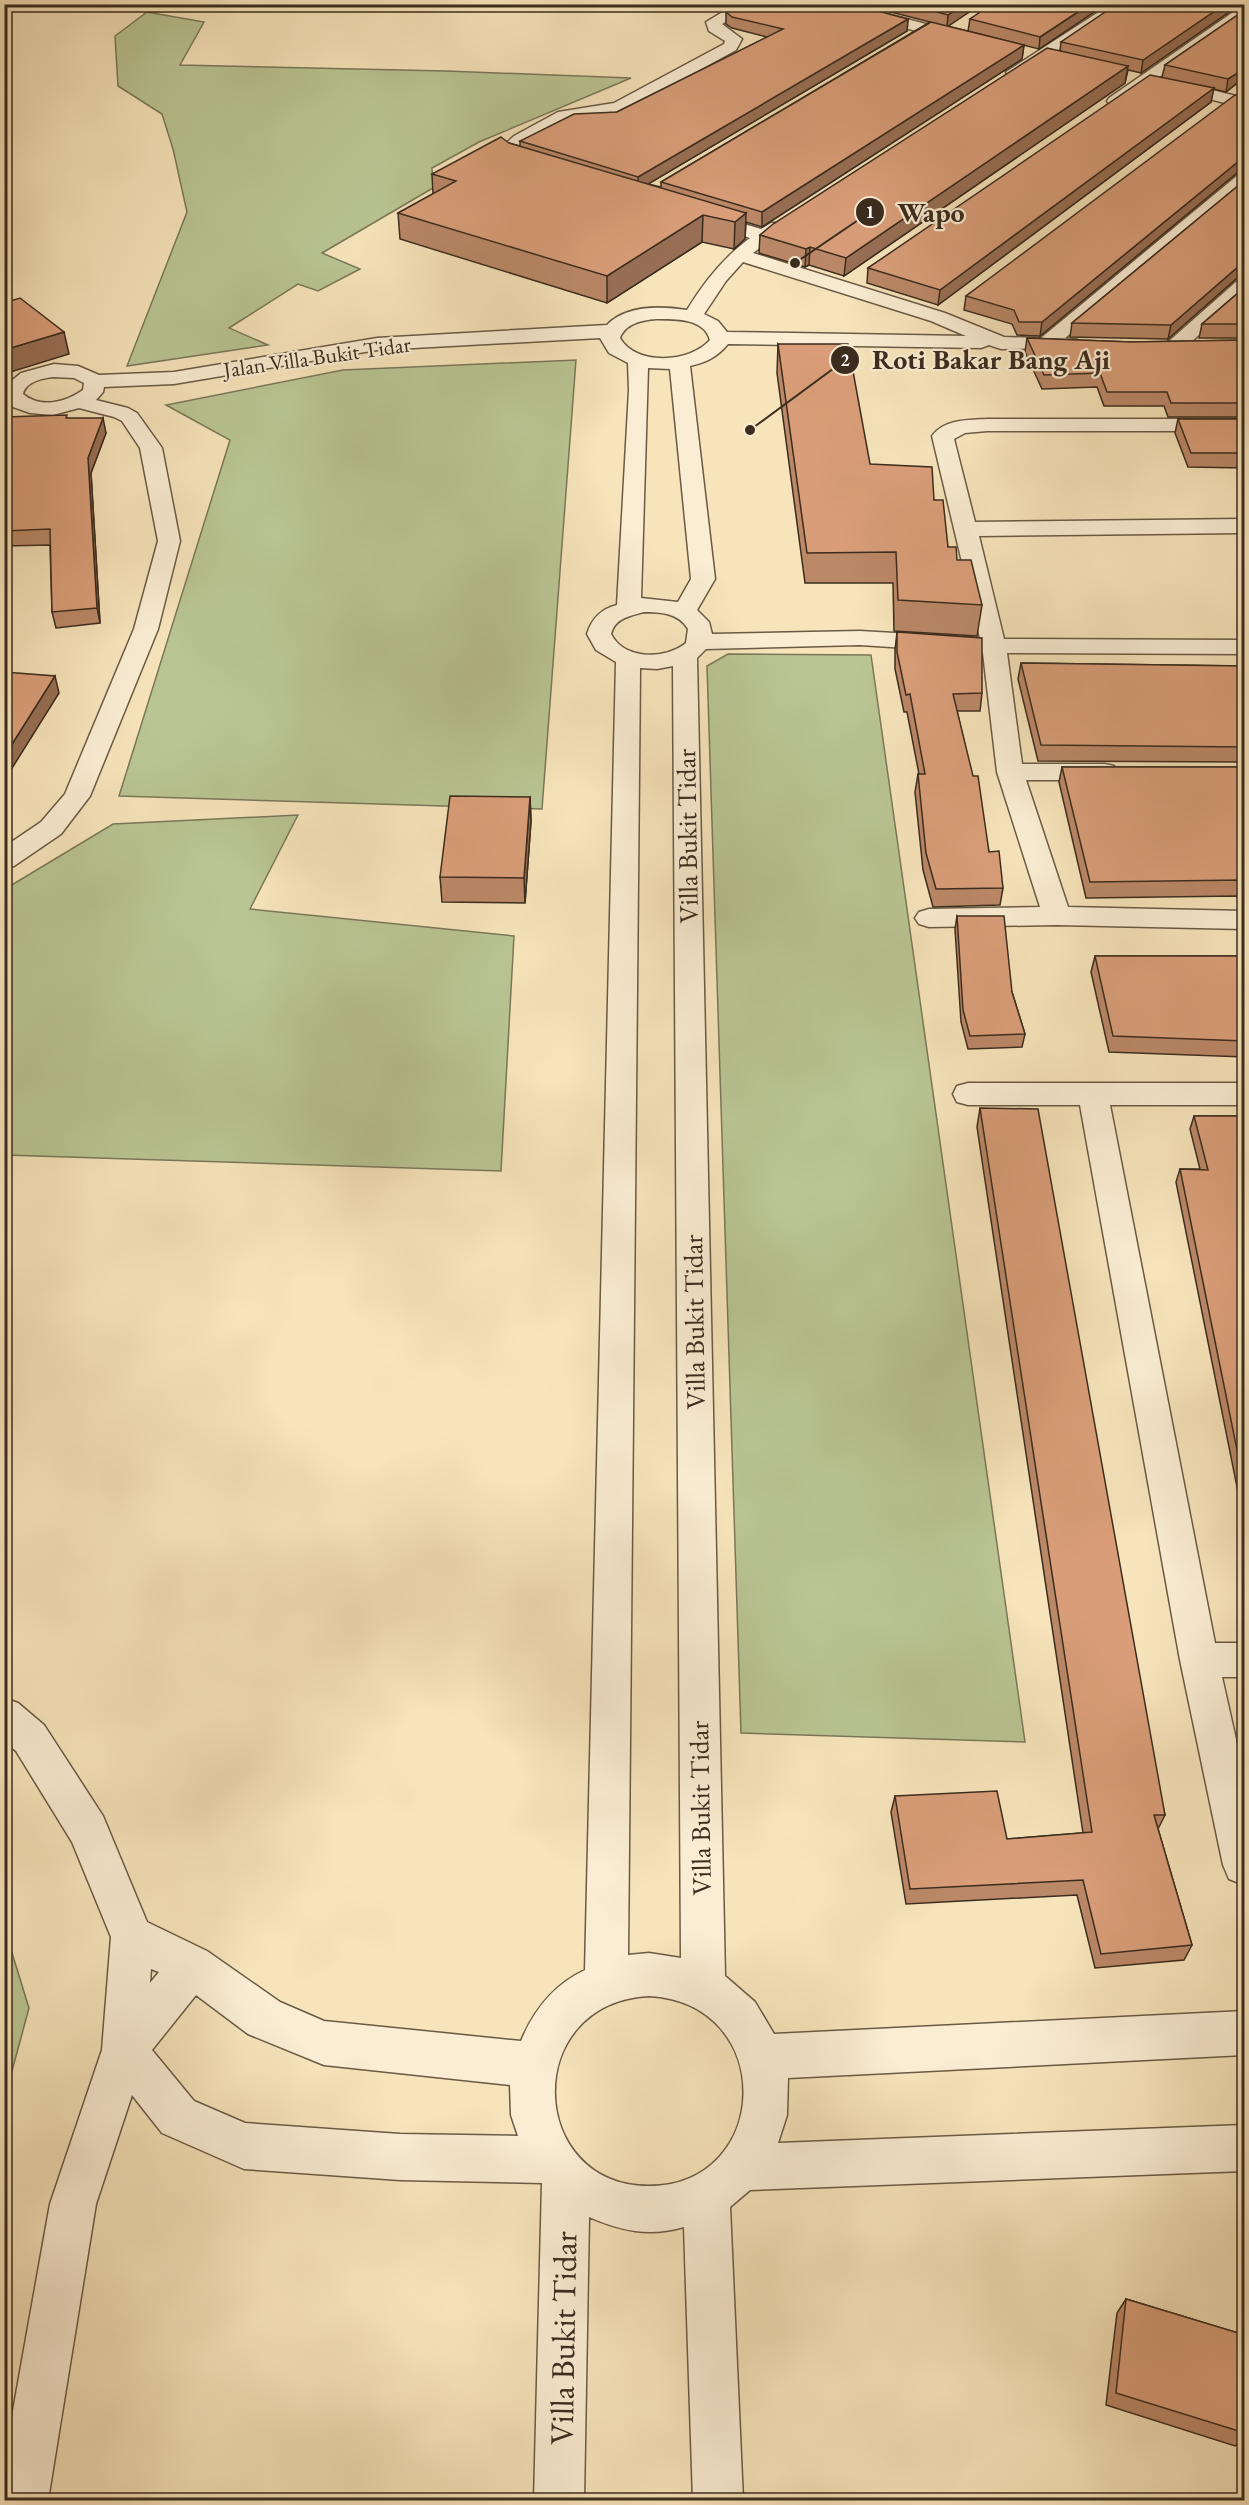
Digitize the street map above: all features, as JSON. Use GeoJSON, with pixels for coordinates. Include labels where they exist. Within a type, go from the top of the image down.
{"type":"FeatureCollection","features":[{"type":"Feature","properties":{"kind":"street"},"geometry":{"type":"LineString","coordinates":[[551,171],[517,162],[509,157],[508,150],[520,140],[564,116],[619,107],[730,46],[734,39],[714,28],[714,22],[748,4]]}},
{"type":"Feature","properties":{"kind":"street"},"geometry":{"type":"LineString","coordinates":[[828,4],[982,43]]}},
{"type":"Feature","properties":{"kind":"street"},"geometry":{"type":"LineString","coordinates":[[873,16],[894,4]]}},
{"type":"Feature","properties":{"kind":"street"},"geometry":{"type":"LineString","coordinates":[[999,82],[1122,4]]}},
{"type":"Feature","properties":{"kind":"street"},"geometry":{"type":"LineString","coordinates":[[1100,112],[1245,11]]}},
{"type":"Feature","properties":{"kind":"street"},"geometry":{"type":"LineString","coordinates":[[948,34],[967,22]]}},
{"type":"Feature","properties":{"kind":"street"},"geometry":{"type":"LineString","coordinates":[[910,38],[925,29]]}},
{"type":"Feature","properties":{"kind":"street"},"geometry":{"type":"LineString","coordinates":[[1016,51],[1060,61]]}},
{"type":"Feature","properties":{"kind":"street"},"geometry":{"type":"LineString","coordinates":[[1126,74],[1240,97]]}},
{"type":"Feature","properties":{"kind":"street"},"geometry":{"type":"LineString","coordinates":[[1212,113],[1240,97]]}},
{"type":"Feature","properties":{"kind":"street"},"geometry":{"type":"LineString","coordinates":[[1047,344],[1245,179]]}},
{"type":"Feature","properties":{"kind":"street"},"geometry":{"type":"LineString","coordinates":[[686,212],[764,236]]}},
{"type":"Feature","properties":{"kind":"street"},"geometry":{"type":"LineString","coordinates":[[692,317],[708,288],[739,255],[793,216]]}},
{"type":"Feature","properties":{"kind":"street"},"geometry":{"type":"LineString","coordinates":[[739,255],[938,318],[1001,343]]}},
{"type":"Feature","properties":{"kind":"street"},"geometry":{"type":"LineString","coordinates":[[843,288],[860,276]]}},
{"type":"Feature","properties":{"kind":"street"},"geometry":{"type":"LineString","coordinates":[[1175,346],[1245,285]]}},
{"type":"Feature","properties":{"kind":"street"},"geometry":{"type":"LineString","coordinates":[[938,318],[957,303]]}},
{"type":"Feature","properties":{"kind":"street"},"geometry":{"type":"LineString","coordinates":[[664,313],[692,317],[713,326],[720,338],[718,345],[700,358],[680,363],[658,363],[638,360],[622,353],[613,346],[610,338],[612,331],[626,321],[664,313]]}},
{"type":"Feature","properties":{"kind":"street","name":"Jalan Villa Bukit Tidar"},"geometry":{"type":"LineString","coordinates":[[11,402],[13,390],[25,378],[48,371],[66,370],[90,375],[160,379],[377,344],[612,331]]}},
{"type":"Feature","properties":{"kind":"street"},"geometry":{"type":"LineString","coordinates":[[720,338],[1093,345]]}},
{"type":"Feature","properties":{"kind":"street"},"geometry":{"type":"LineString","coordinates":[[1152,346],[1198,346]]}},
{"type":"Feature","properties":{"kind":"street"},"geometry":{"type":"LineString","coordinates":[[628,607],[639,390],[638,360]]}},
{"type":"Feature","properties":{"kind":"street"},"geometry":{"type":"LineString","coordinates":[[680,363],[703,579],[684,612],[657,605],[628,607],[604,619],[599,628],[599,638],[609,650],[628,660],[658,662],[692,649],[860,638],[994,646],[1245,647]]}},
{"type":"Feature","properties":{"kind":"street"},"geometry":{"type":"LineString","coordinates":[[11,402],[38,408],[66,406],[79,402],[93,392],[90,375]]}},
{"type":"Feature","properties":{"kind":"street"},"geometry":{"type":"LineString","coordinates":[[4,860],[51,828],[77,796],[146,629],[169,541],[151,448],[130,417],[121,412],[79,402]]}},
{"type":"Feature","properties":{"kind":"street"},"geometry":{"type":"LineString","coordinates":[[1058,915],[1010,772],[994,646],[943,436],[960,427],[1245,425]]}},
{"type":"Feature","properties":{"kind":"street"},"geometry":{"type":"LineString","coordinates":[[966,529],[1245,526]]}},
{"type":"Feature","properties":{"kind":"street","name":"Villa Bukit Tidar"},"geometry":{"type":"LineString","coordinates":[[684,612],[694,618],[700,625],[702,633],[692,649],[703,1988]]}},
{"type":"Feature","properties":{"kind":"street"},"geometry":{"type":"LineString","coordinates":[[606,1981],[628,660]]}},
{"type":"Feature","properties":{"kind":"street"},"geometry":{"type":"LineString","coordinates":[[1010,772],[1128,772]]}},
{"type":"Feature","properties":{"kind":"street"},"geometry":{"type":"LineString","coordinates":[[929,918],[1058,915],[1245,920]]}},
{"type":"Feature","properties":{"kind":"street"},"geometry":{"type":"LineString","coordinates":[[968,1094],[1245,1094]]}},
{"type":"Feature","properties":{"kind":"street"},"geometry":{"type":"LineString","coordinates":[[1093,1094],[1199,1660],[1245,1864]]}},
{"type":"Feature","properties":{"kind":"street"},"geometry":{"type":"LineString","coordinates":[[1199,1660],[1245,1660]]}},
{"type":"Feature","properties":{"kind":"street"},"geometry":{"type":"LineString","coordinates":[[4,1716],[30,1738],[88,1830],[132,1937],[124,2050],[73,2204],[23,2500]]}},
{"type":"Feature","properties":{"kind":"street"},"geometry":{"type":"LineString","coordinates":[[132,1937],[192,1966],[264,2018],[324,2043],[536,2065]]}},
{"type":"Feature","properties":{"kind":"street"},"geometry":{"type":"LineString","coordinates":[[124,2050],[192,1966]]}},
{"type":"Feature","properties":{"kind":"street"},"geometry":{"type":"LineString","coordinates":[[655,1973],[678,1977],[703,1988],[728,2006],[741,2021],[759,2057],[764,2076],[764,2114],[758,2136],[723,2182],[688,2206],[667,2211],[637,2211],[611,2205],[590,2194],[560,2168],[540,2129],[534,2110],[533,2089],[536,2065],[549,2033],[560,2016],[587,1990],[606,1981],[631,1974],[655,1973]]}},
{"type":"Feature","properties":{"kind":"street"},"geometry":{"type":"LineString","coordinates":[[759,2057],[1245,2033]]}},
{"type":"Feature","properties":{"kind":"street"},"geometry":{"type":"LineString","coordinates":[[124,2050],[178,2117],[244,2146],[560,2168]]}},
{"type":"Feature","properties":{"kind":"street"},"geometry":{"type":"LineString","coordinates":[[723,2182],[1245,2148]]}},
{"type":"Feature","properties":{"kind":"street","name":"Villa Bukit Tidar"},"geometry":{"type":"LineString","coordinates":[[559,2500],[560,2168]]}},
{"type":"Feature","properties":{"kind":"street"},"geometry":{"type":"LineString","coordinates":[[718,2500],[723,2182]]}},
{"type":"Feature","properties":{"kind":"green space"},"geometry":{"type":"Polygon","coordinates":[[[147,12],[204,22],[180,65],[631,78],[479,142],[432,168],[433,188],[322,253],[360,269],[318,291],[298,284],[229,328],[268,345],[127,366],[187,212],[173,149],[162,114],[118,86],[115,36],[147,12]]]}},
{"type":"Feature","properties":{"kind":"green space"},"geometry":{"type":"Polygon","coordinates":[[[576,360],[542,809],[119,796],[230,440],[166,405],[343,370],[576,360]]]}},
{"type":"Feature","properties":{"kind":"green space"},"geometry":{"type":"Polygon","coordinates":[[[728,654],[871,655],[1025,1742],[741,1733],[707,666],[728,654]]]}},
{"type":"Feature","properties":{"kind":"green space"},"geometry":{"type":"Polygon","coordinates":[[[298,815],[250,909],[514,936],[501,1171],[5,1155],[5,889],[113,824],[298,815]]]}},
{"type":"Feature","properties":{"kind":"green space"},"geometry":{"type":"Polygon","coordinates":[[[5,1930],[29,2008],[5,2097],[5,1930]]]}},
{"type":"Feature","properties":{"kind":"building"},"geometry":{"type":"Polygon","coordinates":[[[743,4],[851,4],[908,19],[638,177],[520,141],[574,114],[617,112],[783,29],[732,17],[726,12],[743,4]]]}},
{"type":"Feature","properties":{"kind":"building"},"geometry":{"type":"Polygon","coordinates":[[[907,4],[964,4],[948,15],[907,4]]]}},
{"type":"Feature","properties":{"kind":"building"},"geometry":{"type":"Polygon","coordinates":[[[992,4],[1090,4],[1040,37],[970,19],[992,4]]]}},
{"type":"Feature","properties":{"kind":"building"},"geometry":{"type":"Polygon","coordinates":[[[1117,4],[1225,4],[1143,60],[1061,42],[1117,4]]]}},
{"type":"Feature","properties":{"kind":"building"},"geometry":{"type":"Polygon","coordinates":[[[1245,10],[1245,71],[1228,79],[1165,65],[1245,10]]]}},
{"type":"Feature","properties":{"kind":"building"},"geometry":{"type":"Polygon","coordinates":[[[931,22],[1024,45],[762,212],[661,182],[931,22]]]}},
{"type":"Feature","properties":{"kind":"building"},"geometry":{"type":"Polygon","coordinates":[[[1047,48],[1128,66],[846,258],[760,235],[773,224],[1047,48]]]}},
{"type":"Feature","properties":{"kind":"building"},"geometry":{"type":"Polygon","coordinates":[[[1150,75],[1214,88],[940,290],[868,268],[1150,75]]]}},
{"type":"Feature","properties":{"kind":"building"},"geometry":{"type":"Polygon","coordinates":[[[1235,95],[1245,97],[1245,160],[1239,161],[1042,322],[1019,322],[1014,310],[966,296],[1235,95]]]}},
{"type":"Feature","properties":{"kind":"building"},"geometry":{"type":"Polygon","coordinates":[[[501,137],[509,143],[746,213],[735,222],[703,215],[607,276],[398,213],[456,181],[432,174],[501,137]]]}},
{"type":"Feature","properties":{"kind":"building"},"geometry":{"type":"Polygon","coordinates":[[[1245,180],[1245,264],[1239,266],[1171,325],[1072,323],[1245,180]]]}},
{"type":"Feature","properties":{"kind":"building"},"geometry":{"type":"Polygon","coordinates":[[[1245,287],[1245,324],[1202,324],[1245,287]]]}},
{"type":"Feature","properties":{"kind":"building"},"geometry":{"type":"Polygon","coordinates":[[[20,298],[64,332],[4,350],[4,303],[20,298]]]}},
{"type":"Feature","properties":{"kind":"building"},"geometry":{"type":"Polygon","coordinates":[[[1027,338],[1131,342],[1245,340],[1245,403],[1171,403],[1167,392],[1107,392],[1100,373],[1044,375],[1027,338]]]}},
{"type":"Feature","properties":{"kind":"building"},"geometry":{"type":"Polygon","coordinates":[[[778,344],[848,344],[870,464],[932,467],[934,500],[943,500],[948,547],[956,547],[957,560],[971,560],[982,605],[898,600],[896,552],[807,553],[778,344]]]}},
{"type":"Feature","properties":{"kind":"building"},"geometry":{"type":"Polygon","coordinates":[[[67,415],[66,418],[103,418],[88,458],[97,608],[52,612],[50,529],[4,531],[4,417],[67,415]]]}},
{"type":"Feature","properties":{"kind":"building"},"geometry":{"type":"Polygon","coordinates":[[[1178,419],[1245,419],[1245,453],[1191,453],[1178,419]]]}},
{"type":"Feature","properties":{"kind":"building"},"geometry":{"type":"Polygon","coordinates":[[[897,632],[982,638],[982,693],[953,694],[973,776],[978,776],[989,852],[999,851],[1003,888],[936,889],[926,853],[918,774],[925,774],[910,694],[906,695],[897,652],[897,632]]]}},
{"type":"Feature","properties":{"kind":"building"},"geometry":{"type":"Polygon","coordinates":[[[1021,663],[1245,666],[1245,747],[1041,745],[1021,663]]]}},
{"type":"Feature","properties":{"kind":"building"},"geometry":{"type":"Polygon","coordinates":[[[4,672],[55,676],[4,757],[4,672]]]}},
{"type":"Feature","properties":{"kind":"building"},"geometry":{"type":"Polygon","coordinates":[[[1062,767],[1245,767],[1245,888],[1242,880],[1090,882],[1062,767]]]}},
{"type":"Feature","properties":{"kind":"building"},"geometry":{"type":"Polygon","coordinates":[[[450,796],[530,797],[524,878],[440,877],[450,796]]]}},
{"type":"Feature","properties":{"kind":"building"},"geometry":{"type":"Polygon","coordinates":[[[957,916],[1004,916],[1012,992],[1025,1034],[970,1036],[963,1010],[957,916]]]}},
{"type":"Feature","properties":{"kind":"building"},"geometry":{"type":"Polygon","coordinates":[[[1095,956],[1245,956],[1245,1041],[1113,1036],[1095,956]]]}},
{"type":"Feature","properties":{"kind":"building"},"geometry":{"type":"Polygon","coordinates":[[[980,1108],[1038,1109],[1165,1815],[1154,1815],[1192,1945],[1101,1954],[1083,1880],[910,1889],[895,1796],[997,1791],[1007,1839],[1092,1832],[980,1108]]]}},
{"type":"Feature","properties":{"kind":"building"},"geometry":{"type":"Polygon","coordinates":[[[1194,1116],[1245,1116],[1245,1489],[1180,1169],[1208,1170],[1194,1116]]]}},
{"type":"Feature","properties":{"kind":"building"},"geometry":{"type":"Polygon","coordinates":[[[1126,2299],[1245,2335],[1245,2433],[1116,2393],[1126,2299]]]}},
{"type":"Feature","properties":{"kind":"place","name":"Wapo"},"geometry":{"type":"Point","coordinates":[795,263]}},
{"type":"Feature","properties":{"kind":"place","name":"Roti Bakar Bang Aji"},"geometry":{"type":"Point","coordinates":[750,430]}}]}
